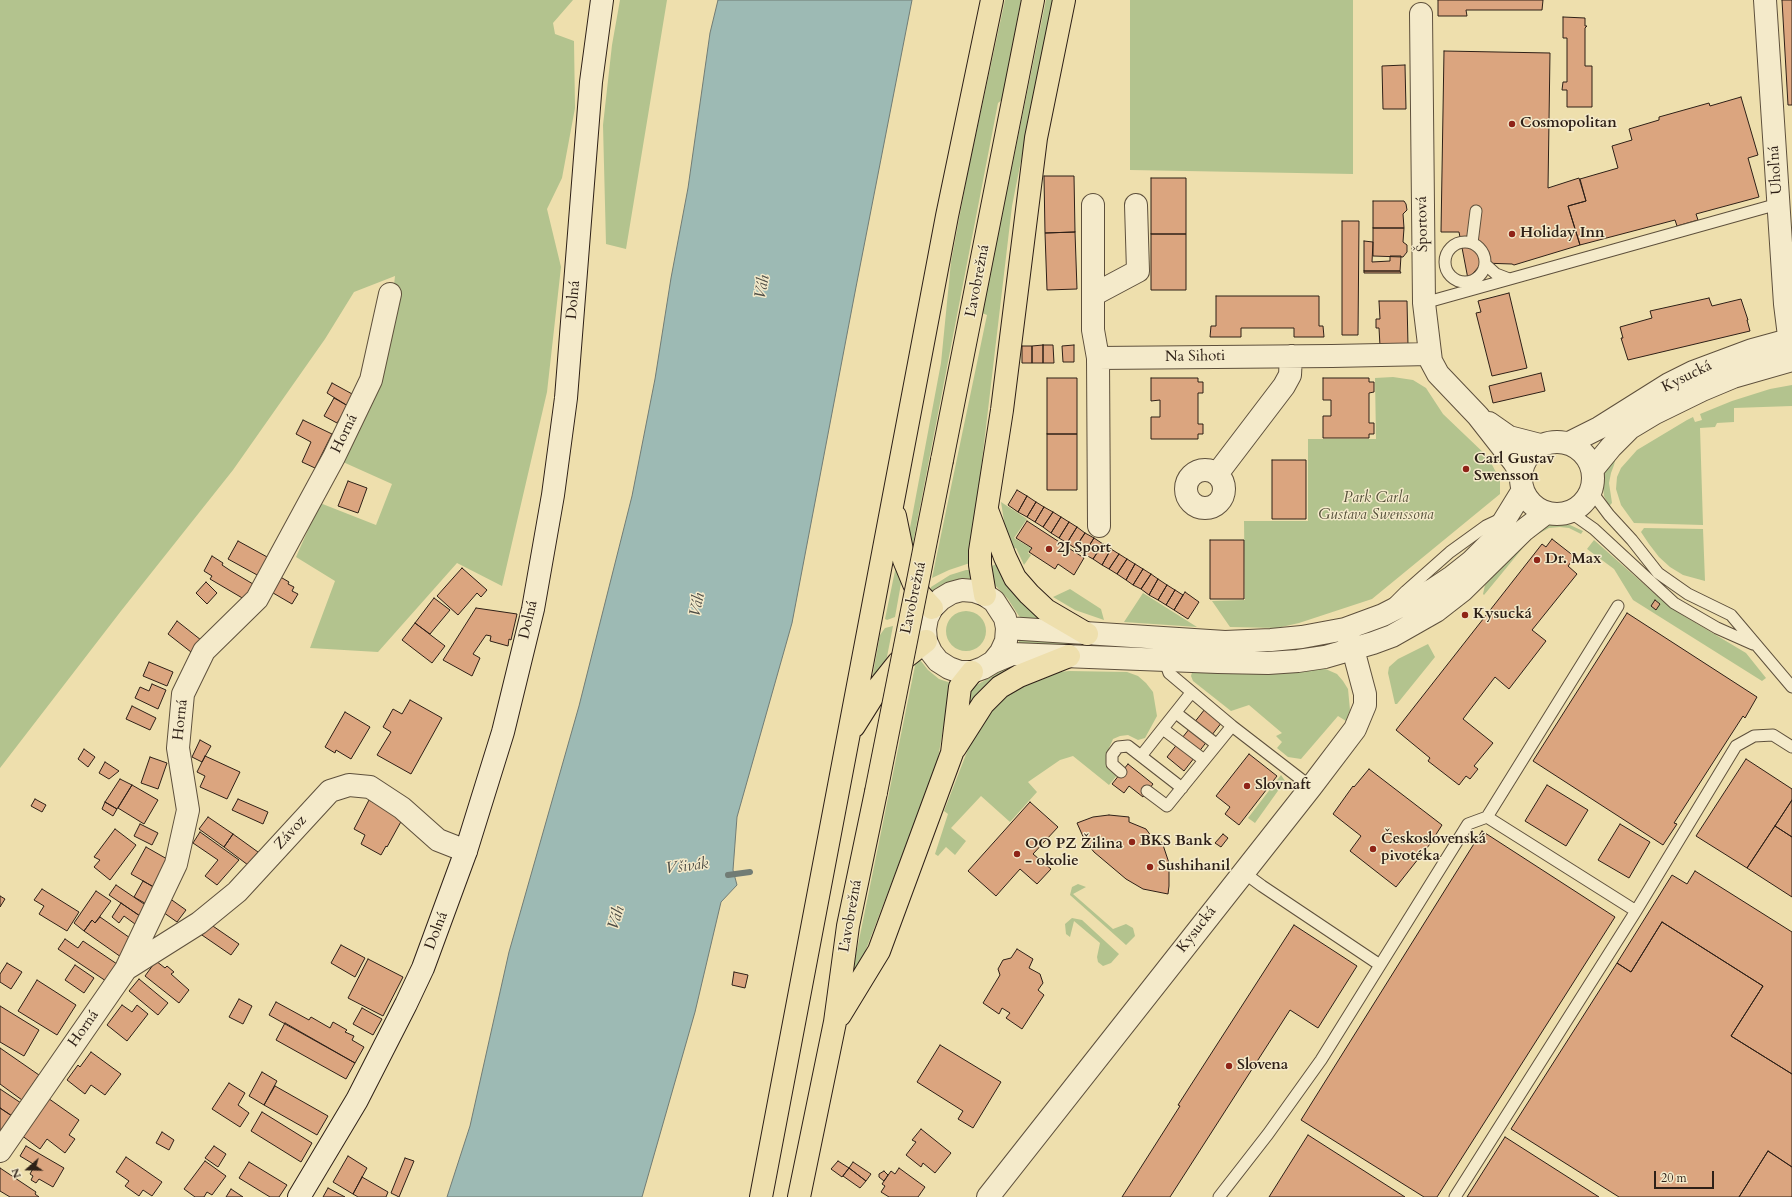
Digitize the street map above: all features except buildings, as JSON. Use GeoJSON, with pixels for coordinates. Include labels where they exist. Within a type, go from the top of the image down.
{"type":"FeatureCollection","features":[{"type":"Feature","properties":{"kind":"main road"},"geometry":{"type":"LineString","coordinates":[[761,1197],[947,216],[992,0]]}},
{"type":"Feature","properties":{"kind":"main road","name":"Ľavobrežná"},"geometry":{"type":"LineString","coordinates":[[800,1197],[835,1022],[848,926],[876,792],[1033,0]]}},
{"type":"Feature","properties":{"kind":"main road"},"geometry":{"type":"LineString","coordinates":[[985,595],[980,565],[980,551],[1002,410],[1036,138],[1064,0]]}},
{"type":"Feature","properties":{"kind":"main road"},"geometry":{"type":"LineString","coordinates":[[893,507],[904,560],[920,595],[932,608]]}},
{"type":"Feature","properties":{"kind":"main road"},"geometry":{"type":"LineString","coordinates":[[987,509],[1004,557],[1016,578],[1046,610],[1087,634]]}},
{"type":"Feature","properties":{"kind":"main road"},"geometry":{"type":"LineString","coordinates":[[847,738],[878,688],[898,663],[926,641]]}},
{"type":"Feature","properties":{"kind":"main road"},"geometry":{"type":"LineString","coordinates":[[835,1022],[879,951],[952,753],[983,704],[1000,687],[1019,676],[1069,656]]}},
{"type":"Feature","properties":{"kind":"main road"},"geometry":{"type":"LineString","coordinates":[[952,753],[960,687],[972,672]]}},
{"type":"Feature","properties":{"kind":"street","name":"Dolná"},"geometry":{"type":"LineString","coordinates":[[299,1197],[357,1100],[406,1004],[438,930],[466,851],[508,709],[532,609],[553,495],[566,398],[591,90],[602,0]]}},
{"type":"Feature","properties":{"kind":"street","name":"Uhoľná"},"geometry":{"type":"LineString","coordinates":[[1764,0],[1785,304],[1791,349]]}},
{"type":"Feature","properties":{"kind":"street","name":"Športová"},"geometry":{"type":"LineString","coordinates":[[1421,14],[1423,272],[1433,300],[1430,354],[1433,365],[1438,374],[1478,416],[1514,462],[1522,482]]}},
{"type":"Feature","properties":{"kind":"street"},"geometry":{"type":"LineString","coordinates":[[1093,295],[1138,271],[1136,205]]}},
{"type":"Feature","properties":{"kind":"street"},"geometry":{"type":"LineString","coordinates":[[1093,206],[1093,330],[1098,358],[1099,526]]}},
{"type":"Feature","properties":{"kind":"street","name":"Horná"},"geometry":{"type":"LineString","coordinates":[[0,1151],[126,969],[176,864],[188,810],[178,748],[183,694],[204,650],[257,599],[334,457],[371,380],[390,294]]}},
{"type":"Feature","properties":{"kind":"street","name":"Kysucká"},"geometry":{"type":"LineString","coordinates":[[1540,445],[1560,441],[1569,443],[1599,428],[1669,384],[1692,372],[1730,357],[1791,349]]}},
{"type":"Feature","properties":{"kind":"street","name":"Kysucká"},"geometry":{"type":"LineString","coordinates":[[1593,470],[1611,447],[1630,428],[1655,413],[1791,349]]}},
{"type":"Feature","properties":{"kind":"street","name":"Na Sihoti"},"geometry":{"type":"LineString","coordinates":[[1098,358],[1430,354]]}},
{"type":"Feature","properties":{"kind":"street"},"geometry":{"type":"LineString","coordinates":[[1217,474],[1284,386],[1290,375],[1292,356]]}},
{"type":"Feature","properties":{"kind":"street","name":"Športová"},"geometry":{"type":"LineString","coordinates":[[1478,416],[1509,436],[1540,445]]}},
{"type":"Feature","properties":{"kind":"street"},"geometry":{"type":"LineString","coordinates":[[1522,482],[1532,504],[1546,512],[1554,514],[1570,512],[1583,504],[1591,492],[1594,480],[1593,470],[1588,458],[1580,449],[1569,443]]}},
{"type":"Feature","properties":{"kind":"street"},"geometry":{"type":"LineString","coordinates":[[1007,628],[1087,634],[1182,638],[1225,642],[1271,640],[1326,634],[1345,629],[1382,615],[1434,589],[1466,566],[1491,542],[1507,516],[1522,482],[1527,457],[1540,445]]}},
{"type":"Feature","properties":{"kind":"street"},"geometry":{"type":"LineString","coordinates":[[993,662],[1001,652],[1006,641],[1007,628],[1005,618],[994,601],[985,595],[974,591],[962,590],[951,593],[941,599],[932,608],[927,618],[925,629],[926,641],[938,662],[948,668],[960,672],[972,672],[984,668],[993,662],[1012,654],[1268,663],[1298,662],[1353,649],[1392,636],[1436,611],[1463,590],[1524,530],[1546,512]]}},
{"type":"Feature","properties":{"kind":"street","name":"Kysucká"},"geometry":{"type":"LineString","coordinates":[[988,1197],[1355,729],[1365,705],[1365,694],[1353,649],[1345,629]]}},
{"type":"Feature","properties":{"kind":"street","name":"Závoz"},"geometry":{"type":"LineString","coordinates":[[126,969],[199,923],[237,892],[330,791],[349,785],[370,787],[402,808],[438,840],[466,851]]}},
{"type":"Feature","properties":{"kind":"lane"},"geometry":{"type":"LineString","coordinates":[[1433,300],[1778,204]]}},
{"type":"Feature","properties":{"kind":"lane"},"geometry":{"type":"LineString","coordinates":[[1472,243],[1476,210]]}},
{"type":"Feature","properties":{"kind":"lane"},"geometry":{"type":"LineString","coordinates":[[1423,272],[1430,263],[1458,243],[1472,243],[1478,246],[1482,252],[1485,264],[1484,270],[1475,280],[1463,282],[1457,281],[1447,272],[1445,259],[1447,252]]}},
{"type":"Feature","properties":{"kind":"lane"},"geometry":{"type":"LineString","coordinates":[[1485,264],[1496,274],[1509,279]]}},
{"type":"Feature","properties":{"kind":"lane"},"geometry":{"type":"LineString","coordinates":[[1433,300],[1457,281]]}},
{"type":"Feature","properties":{"kind":"lane"},"geometry":{"type":"LineString","coordinates":[[1591,492],[1608,515],[1632,540],[1658,573],[1688,594],[1731,615],[1792,687]]}},
{"type":"Feature","properties":{"kind":"lane"},"geometry":{"type":"LineString","coordinates":[[1570,512],[1594,529],[1674,603],[1717,628],[1755,644]]}},
{"type":"Feature","properties":{"kind":"lane"},"geometry":{"type":"LineString","coordinates":[[1219,1197],[1268,1134],[1321,1060],[1468,824],[1487,817],[1618,606]]}},
{"type":"Feature","properties":{"kind":"lane"},"geometry":{"type":"LineString","coordinates":[[1182,638],[1164,659],[1169,673],[1232,726],[1311,787]]}},
{"type":"Feature","properties":{"kind":"lane"},"geometry":{"type":"LineString","coordinates":[[1141,756],[1191,693]]}},
{"type":"Feature","properties":{"kind":"lane"},"geometry":{"type":"LineString","coordinates":[[1176,713],[1216,744]]}},
{"type":"Feature","properties":{"kind":"lane"},"geometry":{"type":"LineString","coordinates":[[1147,791],[1167,806],[1232,726]]}},
{"type":"Feature","properties":{"kind":"lane"},"geometry":{"type":"LineString","coordinates":[[1163,729],[1204,760]]}},
{"type":"Feature","properties":{"kind":"lane"},"geometry":{"type":"LineString","coordinates":[[1455,1197],[1636,911],[1736,746],[1754,736],[1773,735],[1792,747]]}},
{"type":"Feature","properties":{"kind":"lane"},"geometry":{"type":"LineString","coordinates":[[1121,772],[1112,764],[1112,755],[1118,747],[1128,746],[1182,788]]}},
{"type":"Feature","properties":{"kind":"lane"},"geometry":{"type":"LineString","coordinates":[[1487,817],[1636,911]]}},
{"type":"Feature","properties":{"kind":"lane"},"geometry":{"type":"LineString","coordinates":[[1243,872],[1380,965]]}},
{"type":"Feature","properties":{"kind":"green space"},"geometry":{"type":"Polygon","coordinates":[[[0,0],[573,0],[553,23],[555,34],[574,41],[575,108],[562,178],[547,209],[561,267],[547,392],[502,586],[457,563],[378,652],[310,648],[335,581],[296,557],[320,503],[376,525],[392,484],[343,462],[386,354],[395,276],[354,292],[325,339],[233,470],[121,611],[0,768],[0,0]]]}},
{"type":"Feature","properties":{"kind":"green space"},"geometry":{"type":"Polygon","coordinates":[[[620,0],[667,0],[626,249],[606,244],[603,125],[612,45],[620,0]]]}},
{"type":"Feature","properties":{"kind":"green space"},"geometry":{"type":"Polygon","coordinates":[[[1005,0],[1021,0],[1002,100],[998,103],[907,574],[906,549],[941,363],[951,262],[968,171],[1005,0]]]}},
{"type":"Feature","properties":{"kind":"green space"},"geometry":{"type":"Polygon","coordinates":[[[1046,0],[1053,0],[1012,206],[970,563],[932,578],[987,315],[982,313],[1046,0]]]}},
{"type":"Feature","properties":{"kind":"green space"},"geometry":{"type":"Polygon","coordinates":[[[1130,0],[1353,0],[1353,174],[1130,170],[1130,0]]]}},
{"type":"Feature","properties":{"kind":"green space","name":"Park Carla Gustava Swenssona"},"geometry":{"type":"Polygon","coordinates":[[[1393,377],[1413,380],[1426,388],[1443,414],[1488,457],[1500,480],[1500,494],[1372,599],[1299,623],[1277,628],[1230,627],[1212,601],[1245,600],[1244,521],[1308,521],[1308,439],[1376,439],[1375,378],[1393,377]]]}},
{"type":"Feature","properties":{"kind":"green space"},"geometry":{"type":"Polygon","coordinates":[[[1792,385],[1792,406],[1734,408],[1734,422],[1717,423],[1715,427],[1700,428],[1703,525],[1634,523],[1621,505],[1616,489],[1617,477],[1621,468],[1637,450],[1693,417],[1695,422],[1702,420],[1700,414],[1732,401],[1770,389],[1792,385]]]}},
{"type":"Feature","properties":{"kind":"green space"},"geometry":{"type":"Polygon","coordinates":[[[1612,458],[1615,461],[1609,483],[1612,503],[1609,506],[1604,496],[1603,476],[1612,458]]]}},
{"type":"Feature","properties":{"kind":"green space"},"geometry":{"type":"Polygon","coordinates":[[[1001,502],[1027,519],[1014,538],[1031,548],[1028,553],[1031,555],[1024,565],[1016,548],[1012,549],[1006,534],[1001,502]]]}},
{"type":"Feature","properties":{"kind":"green space"},"geometry":{"type":"Polygon","coordinates":[[[1547,525],[1570,525],[1583,531],[1581,534],[1569,528],[1560,527],[1549,528],[1538,534],[1536,531],[1547,525]]]}},
{"type":"Feature","properties":{"kind":"green space"},"geometry":{"type":"Polygon","coordinates":[[[1644,528],[1703,529],[1705,581],[1683,575],[1670,567],[1659,557],[1641,532],[1644,528]]]}},
{"type":"Feature","properties":{"kind":"green space"},"geometry":{"type":"Polygon","coordinates":[[[1594,540],[1655,594],[1684,616],[1746,653],[1766,678],[1762,681],[1633,600],[1614,569],[1587,549],[1594,540]]]}},
{"type":"Feature","properties":{"kind":"green space"},"geometry":{"type":"Polygon","coordinates":[[[1526,544],[1484,595],[1485,585],[1509,556],[1526,544]]]}},
{"type":"Feature","properties":{"kind":"green space"},"geometry":{"type":"Polygon","coordinates":[[[998,563],[1050,622],[1027,622],[1019,616],[1008,599],[993,583],[988,568],[998,563]]]}},
{"type":"Feature","properties":{"kind":"green space"},"geometry":{"type":"Polygon","coordinates":[[[896,566],[902,578],[895,617],[887,620],[885,619],[896,566]]]}},
{"type":"Feature","properties":{"kind":"green space"},"geometry":{"type":"Polygon","coordinates":[[[971,570],[972,577],[970,579],[962,578],[944,584],[935,589],[929,595],[931,587],[950,575],[971,570]]]}},
{"type":"Feature","properties":{"kind":"green space"},"geometry":{"type":"Polygon","coordinates":[[[1070,589],[1101,609],[1104,620],[1075,610],[1053,597],[1070,589]]]}},
{"type":"Feature","properties":{"kind":"green space"},"geometry":{"type":"Polygon","coordinates":[[[1143,593],[1197,627],[1124,622],[1143,593]]]}},
{"type":"Feature","properties":{"kind":"green space"},"geometry":{"type":"Polygon","coordinates":[[[970,611],[977,614],[983,620],[986,631],[985,639],[977,648],[970,651],[962,651],[955,648],[947,639],[946,627],[949,620],[958,612],[970,611]]]}},
{"type":"Feature","properties":{"kind":"green space"},"geometry":{"type":"Polygon","coordinates":[[[893,626],[885,667],[872,679],[880,635],[885,628],[893,626]]]}},
{"type":"Feature","properties":{"kind":"green space"},"geometry":{"type":"Polygon","coordinates":[[[1019,638],[1096,643],[1096,647],[1019,647],[1019,638]]]}},
{"type":"Feature","properties":{"kind":"green space"},"geometry":{"type":"Polygon","coordinates":[[[1428,644],[1435,657],[1397,704],[1395,704],[1388,673],[1389,667],[1398,659],[1428,644]]]}},
{"type":"Feature","properties":{"kind":"green space"},"geometry":{"type":"Polygon","coordinates":[[[917,656],[928,670],[939,679],[951,683],[937,764],[852,986],[850,984],[917,656]]]}},
{"type":"Feature","properties":{"kind":"green space"},"geometry":{"type":"Polygon","coordinates":[[[1025,660],[967,715],[963,705],[971,688],[1003,669],[1025,660]]]}},
{"type":"Feature","properties":{"kind":"green space"},"geometry":{"type":"Polygon","coordinates":[[[1321,667],[1337,674],[1343,681],[1348,689],[1350,710],[1346,721],[1338,716],[1301,759],[1288,757],[1277,748],[1282,742],[1276,736],[1282,733],[1249,705],[1231,711],[1193,681],[1191,676],[1193,669],[1321,667]]]}},
{"type":"Feature","properties":{"kind":"green space"},"geometry":{"type":"Polygon","coordinates":[[[1069,671],[1127,672],[1138,676],[1146,683],[1153,692],[1157,716],[1145,738],[1138,740],[1128,735],[1113,739],[1109,748],[1108,756],[1119,773],[1109,785],[1073,756],[1060,760],[1028,782],[1037,792],[1010,822],[981,796],[951,828],[966,841],[955,855],[946,847],[938,856],[935,854],[948,814],[944,811],[972,739],[988,713],[1002,696],[1050,673],[1069,671]]]}},
{"type":"Feature","properties":{"kind":"green space"},"geometry":{"type":"Polygon","coordinates":[[[1281,775],[1285,781],[1255,823],[1248,818],[1281,775]]]}},
{"type":"Feature","properties":{"kind":"green space"},"geometry":{"type":"Polygon","coordinates":[[[1078,884],[1086,887],[1073,894],[1113,929],[1126,924],[1133,928],[1135,936],[1126,945],[1070,895],[1072,887],[1078,884]]]}},
{"type":"Feature","properties":{"kind":"green space"},"geometry":{"type":"Polygon","coordinates":[[[1072,918],[1082,920],[1119,954],[1111,963],[1103,966],[1098,962],[1097,957],[1100,943],[1074,921],[1070,937],[1066,934],[1065,924],[1072,918]]]}},
{"type":"Feature","properties":{"kind":"water","name":"Váh"},"geometry":{"type":"Polygon","coordinates":[[[718,0],[912,0],[792,623],[737,817],[733,870],[737,885],[721,902],[695,1012],[642,1197],[447,1197],[470,1126],[509,952],[579,706],[632,496],[655,379],[671,278],[688,188],[710,33],[718,0]]]}},
{"type":"Feature","properties":{"kind":"waterway","name":"Všivák"},"geometry":{"type":"LineString","coordinates":[[728,875],[750,872]]}},
{"type":"Feature","properties":{"kind":"place","name":"Cosmopolitan"},"geometry":{"type":"Point","coordinates":[1512,124]}},
{"type":"Feature","properties":{"kind":"place","name":"Holiday Inn"},"geometry":{"type":"Point","coordinates":[1512,234]}},
{"type":"Feature","properties":{"kind":"place","name":"Carl Gustav Swensson"},"geometry":{"type":"Point","coordinates":[1466,469]}},
{"type":"Feature","properties":{"kind":"place","name":"2J Sport"},"geometry":{"type":"Point","coordinates":[1049,549]}},
{"type":"Feature","properties":{"kind":"place","name":"Dr. Max"},"geometry":{"type":"Point","coordinates":[1537,560]}},
{"type":"Feature","properties":{"kind":"place","name":"Kysucká"},"geometry":{"type":"Point","coordinates":[1465,615]}},
{"type":"Feature","properties":{"kind":"place","name":"Slovnaft"},"geometry":{"type":"Point","coordinates":[1247,786]}},
{"type":"Feature","properties":{"kind":"place","name":"BKS Bank"},"geometry":{"type":"Point","coordinates":[1132,842]}},
{"type":"Feature","properties":{"kind":"place","name":"Československá pivotéka"},"geometry":{"type":"Point","coordinates":[1373,849]}},
{"type":"Feature","properties":{"kind":"place","name":"OO PZ Žilina - okolie"},"geometry":{"type":"Point","coordinates":[1017,854]}},
{"type":"Feature","properties":{"kind":"place","name":"Sushihanil"},"geometry":{"type":"Point","coordinates":[1150,867]}},
{"type":"Feature","properties":{"kind":"place","name":"Slovena"},"geometry":{"type":"Point","coordinates":[1229,1066]}}]}
